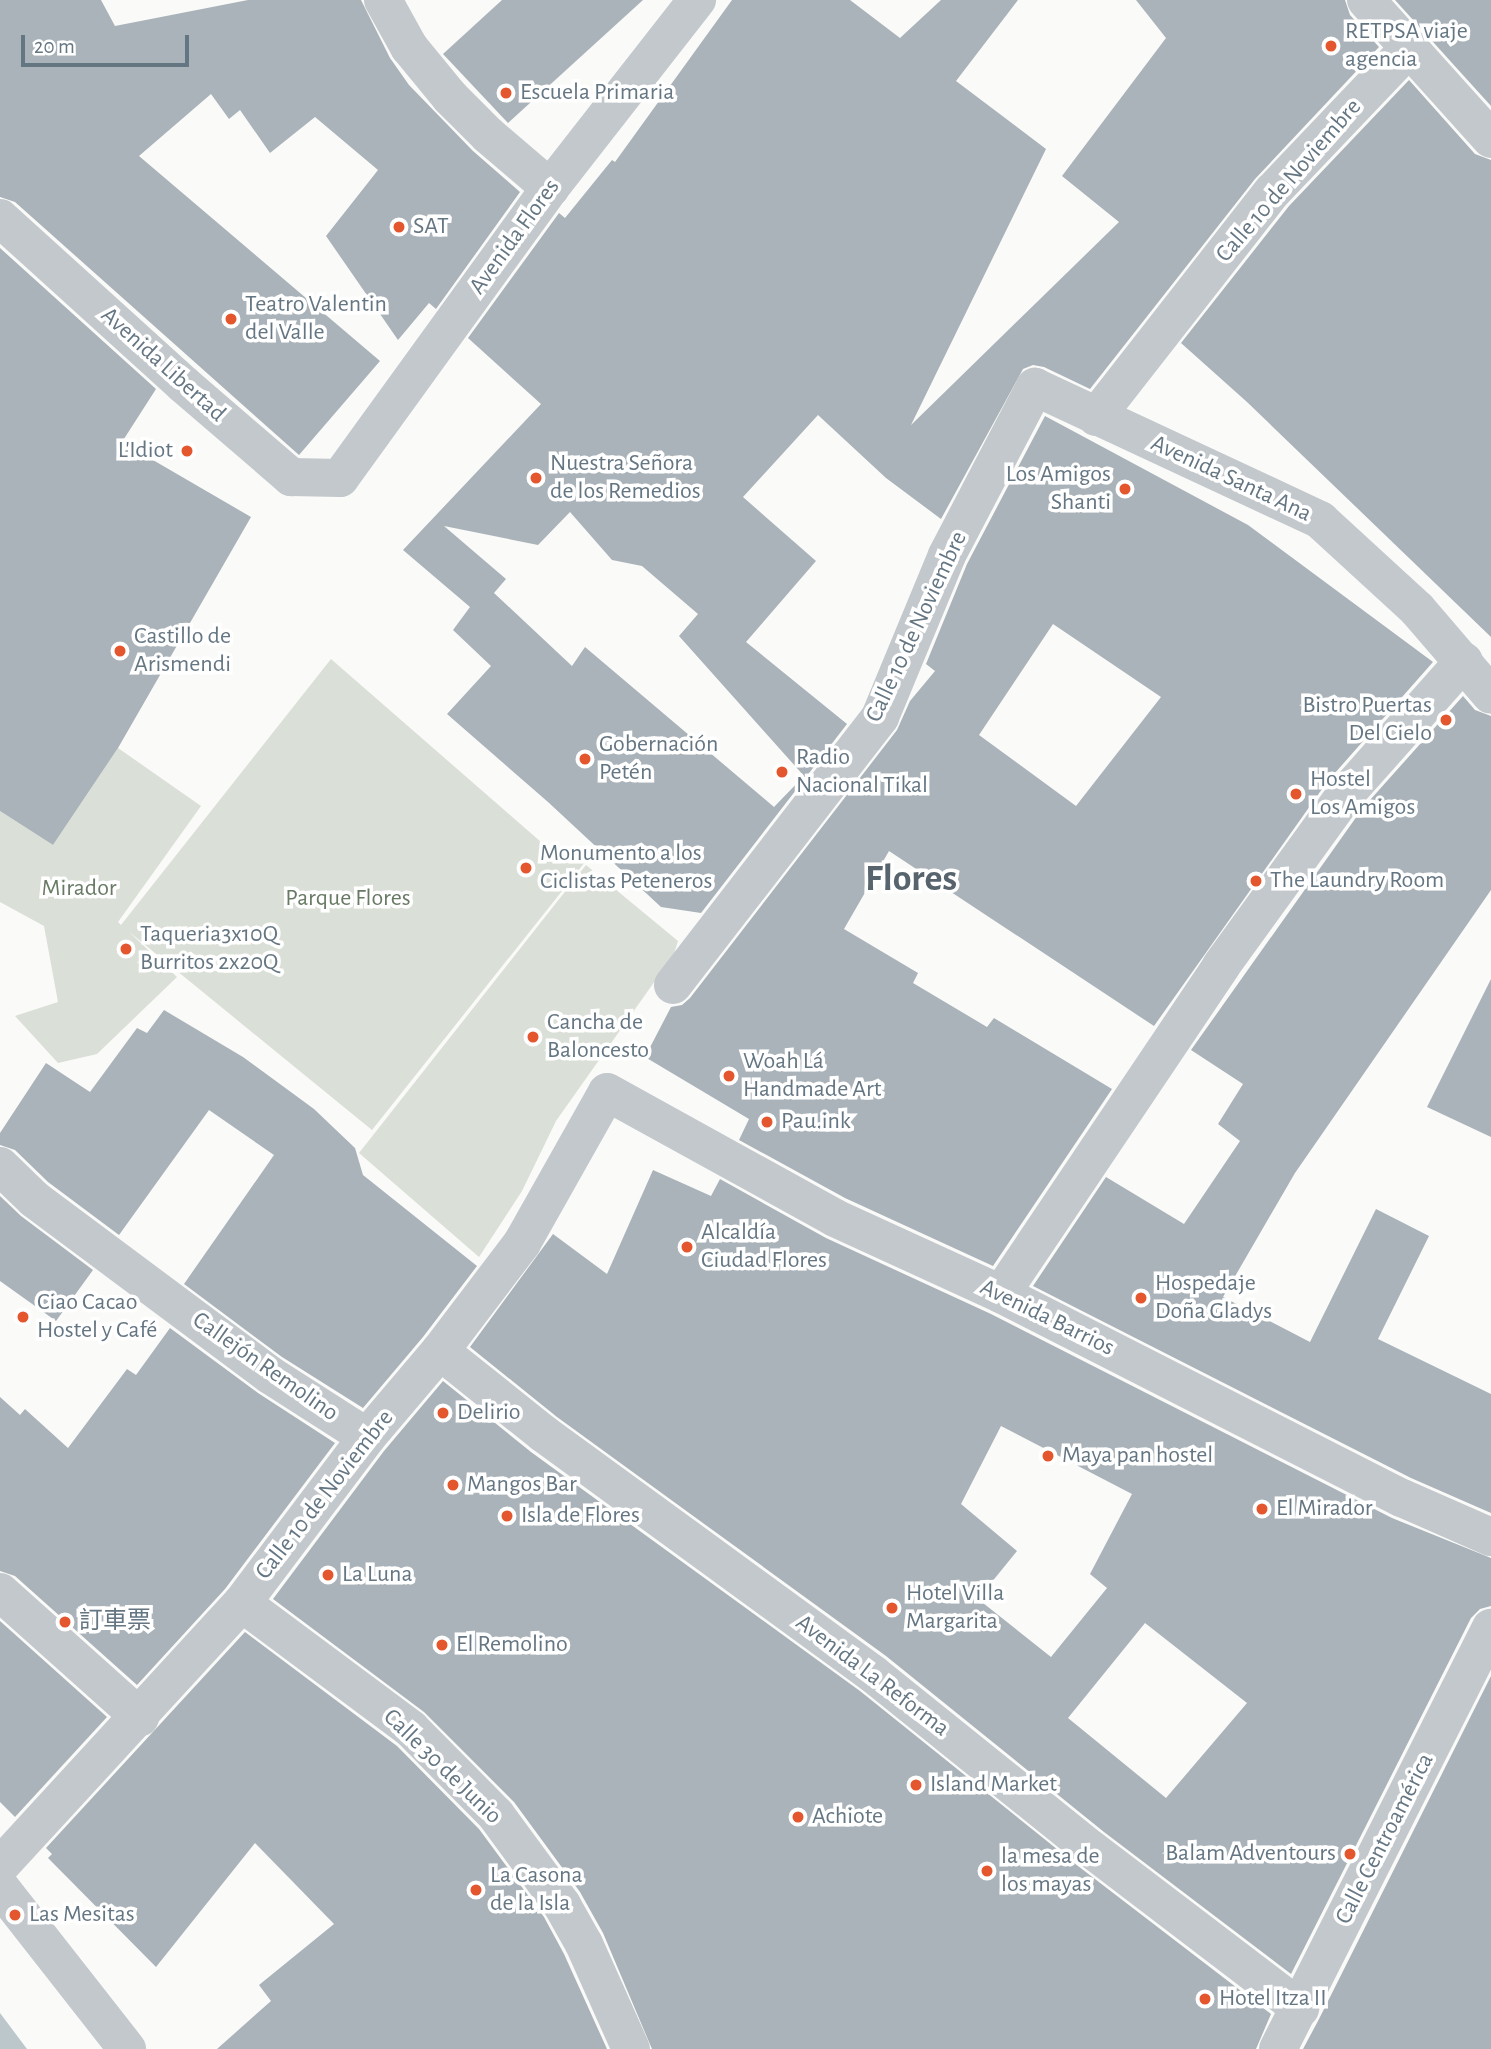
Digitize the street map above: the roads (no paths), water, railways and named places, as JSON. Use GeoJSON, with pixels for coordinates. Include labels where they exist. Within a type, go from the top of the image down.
{"type":"FeatureCollection","features":[{"type":"Feature","properties":{"kind":"street"},"geometry":{"type":"LineString","coordinates":[[383,0],[409,47],[450,97],[488,135],[550,188]]}},
{"type":"Feature","properties":{"kind":"street","name":"Avenida Flores"},"geometry":{"type":"LineString","coordinates":[[340,478],[550,188],[697,0]]}},
{"type":"Feature","properties":{"kind":"street"},"geometry":{"type":"LineString","coordinates":[[1366,0],[1491,139]]}},
{"type":"Feature","properties":{"kind":"street","name":"Calle 10 de Noviembre"},"geometry":{"type":"LineString","coordinates":[[1096,417],[1272,192],[1409,48]]}},
{"type":"Feature","properties":{"kind":"street","name":"Avenida Libertad"},"geometry":{"type":"LineString","coordinates":[[0,218],[290,477],[340,478]]}},
{"type":"Feature","properties":{"kind":"street","name":"Calle 10 de Noviembre"},"geometry":{"type":"LineString","coordinates":[[673,985],[880,717],[947,555],[1035,387]]}},
{"type":"Feature","properties":{"kind":"street","name":"Avenida Santa Ana"},"geometry":{"type":"LineString","coordinates":[[1035,387],[1320,520],[1417,609],[1491,695]]}},
{"type":"Feature","properties":{"kind":"street"},"geometry":{"type":"LineString","coordinates":[[1001,1294],[1221,965],[1345,795],[1464,661]]}},
{"type":"Feature","properties":{"kind":"street","name":"Calle 10 de Noviembre"},"geometry":{"type":"LineString","coordinates":[[0,1866],[242,1603],[367,1437],[440,1351],[522,1243],[607,1092]]}},
{"type":"Feature","properties":{"kind":"street","name":"Avenida Barrios"},"geometry":{"type":"LineString","coordinates":[[607,1092],[835,1218],[1001,1294],[1402,1498],[1491,1537]]}},
{"type":"Feature","properties":{"kind":"street","name":"Callejón Remolino"},"geometry":{"type":"LineString","coordinates":[[0,1166],[34,1199],[270,1375],[367,1437]]}},
{"type":"Feature","properties":{"kind":"street","name":"Avenida La Reforma"},"geometry":{"type":"LineString","coordinates":[[440,1351],[544,1434],[873,1674],[1091,1849],[1300,2008]]}},
{"type":"Feature","properties":{"kind":"street"},"geometry":{"type":"LineString","coordinates":[[0,1591],[139,1717]]}},
{"type":"Feature","properties":{"kind":"street","name":"Calle 30 de Junio"},"geometry":{"type":"LineString","coordinates":[[242,1603],[411,1729],[496,1815],[562,1905],[579,1934],[631,2049]]}},
{"type":"Feature","properties":{"kind":"street","name":"Calle Centroamérica"},"geometry":{"type":"LineString","coordinates":[[1278,2049],[1491,1628]]}},
{"type":"Feature","properties":{"kind":"street"},"geometry":{"type":"LineString","coordinates":[[0,1887],[127,2049]]}},
{"type":"Feature","properties":{"kind":"place","name":"RETPSA viaje agencia"},"geometry":{"type":"Point","coordinates":[1331,46]}},
{"type":"Feature","properties":{"kind":"place","name":"Escuela Primaria"},"geometry":{"type":"Point","coordinates":[506,93]}},
{"type":"Feature","properties":{"kind":"place","name":"SAT"},"geometry":{"type":"Point","coordinates":[399,227]}},
{"type":"Feature","properties":{"kind":"place","name":"Teatro Valentin del Valle"},"geometry":{"type":"Point","coordinates":[231,319]}},
{"type":"Feature","properties":{"kind":"place","name":"L'Idiot"},"geometry":{"type":"Point","coordinates":[187,451]}},
{"type":"Feature","properties":{"kind":"place","name":"Nuestra Señora de los Remedios"},"geometry":{"type":"Point","coordinates":[536,478]}},
{"type":"Feature","properties":{"kind":"place","name":"Los Amigos Shanti"},"geometry":{"type":"Point","coordinates":[1125,489]}},
{"type":"Feature","properties":{"kind":"place","name":"Castillo de Arismendi"},"geometry":{"type":"Point","coordinates":[120,651]}},
{"type":"Feature","properties":{"kind":"place","name":"Bistro Puertas Del Cielo"},"geometry":{"type":"Point","coordinates":[1446,720]}},
{"type":"Feature","properties":{"kind":"place","name":"Gobernación Petén"},"geometry":{"type":"Point","coordinates":[585,759]}},
{"type":"Feature","properties":{"kind":"place","name":"Radio Nacional Tikal"},"geometry":{"type":"Point","coordinates":[782,772]}},
{"type":"Feature","properties":{"kind":"place","name":"Hostel Los Amigos"},"geometry":{"type":"Point","coordinates":[1296,794]}},
{"type":"Feature","properties":{"kind":"place","name":"Monumento a los Ciclistas Peteneros"},"geometry":{"type":"Point","coordinates":[526,868]}},
{"type":"Feature","properties":{"kind":"place","name":"The Laundry Room"},"geometry":{"type":"Point","coordinates":[1256,881]}},
{"type":"Feature","properties":{"kind":"place","name":"Taqueria3x10Q Burritos 2x20Q"},"geometry":{"type":"Point","coordinates":[126,949]}},
{"type":"Feature","properties":{"kind":"place","name":"Cancha de Baloncesto"},"geometry":{"type":"Point","coordinates":[533,1037]}},
{"type":"Feature","properties":{"kind":"place","name":"Woah Lá Handmade Art"},"geometry":{"type":"Point","coordinates":[729,1076]}},
{"type":"Feature","properties":{"kind":"place","name":"Pau.ink"},"geometry":{"type":"Point","coordinates":[767,1122]}},
{"type":"Feature","properties":{"kind":"place","name":"Alcaldía Ciudad Flores"},"geometry":{"type":"Point","coordinates":[687,1247]}},
{"type":"Feature","properties":{"kind":"place","name":"Hospedaje Doña Gladys"},"geometry":{"type":"Point","coordinates":[1141,1298]}},
{"type":"Feature","properties":{"kind":"place","name":"Ciao Cacao Hostel y Café"},"geometry":{"type":"Point","coordinates":[23,1317]}},
{"type":"Feature","properties":{"kind":"place","name":"Delirio"},"geometry":{"type":"Point","coordinates":[443,1413]}},
{"type":"Feature","properties":{"kind":"place","name":"Maya pan hostel"},"geometry":{"type":"Point","coordinates":[1048,1456]}},
{"type":"Feature","properties":{"kind":"place","name":"Mangos Bar"},"geometry":{"type":"Point","coordinates":[453,1485]}},
{"type":"Feature","properties":{"kind":"place","name":"El Mirador"},"geometry":{"type":"Point","coordinates":[1262,1509]}},
{"type":"Feature","properties":{"kind":"place","name":"Isla de Flores"},"geometry":{"type":"Point","coordinates":[507,1516]}},
{"type":"Feature","properties":{"kind":"place","name":"La Luna"},"geometry":{"type":"Point","coordinates":[328,1575]}},
{"type":"Feature","properties":{"kind":"place","name":"Hotel Villa Margarita"},"geometry":{"type":"Point","coordinates":[892,1608]}},
{"type":"Feature","properties":{"kind":"place","name":"訂車票"},"geometry":{"type":"Point","coordinates":[65,1622]}},
{"type":"Feature","properties":{"kind":"place","name":"El Remolino"},"geometry":{"type":"Point","coordinates":[442,1645]}},
{"type":"Feature","properties":{"kind":"place","name":"Island Market"},"geometry":{"type":"Point","coordinates":[916,1785]}},
{"type":"Feature","properties":{"kind":"place","name":"Achiote"},"geometry":{"type":"Point","coordinates":[798,1817]}},
{"type":"Feature","properties":{"kind":"place","name":"Balam Adventours"},"geometry":{"type":"Point","coordinates":[1350,1854]}},
{"type":"Feature","properties":{"kind":"place","name":"la mesa de los mayas"},"geometry":{"type":"Point","coordinates":[987,1871]}},
{"type":"Feature","properties":{"kind":"place","name":"La Casona de la Isla"},"geometry":{"type":"Point","coordinates":[476,1890]}},
{"type":"Feature","properties":{"kind":"place","name":"Las Mesitas"},"geometry":{"type":"Point","coordinates":[15,1915]}},
{"type":"Feature","properties":{"kind":"place","name":"Hotel Itza II"},"geometry":{"type":"Point","coordinates":[1205,1999]}},
{"type":"Feature","properties":{"kind":"district","name":"Flores"},"geometry":{"type":"Point","coordinates":[911,880]}},
{"type":"Feature","properties":{"kind":"park label","name":"Mirador"},"geometry":{"type":"Point","coordinates":[79,889]}},
{"type":"Feature","properties":{"kind":"park label","name":"Parque Flores"},"geometry":{"type":"Point","coordinates":[348,899]}}]}
